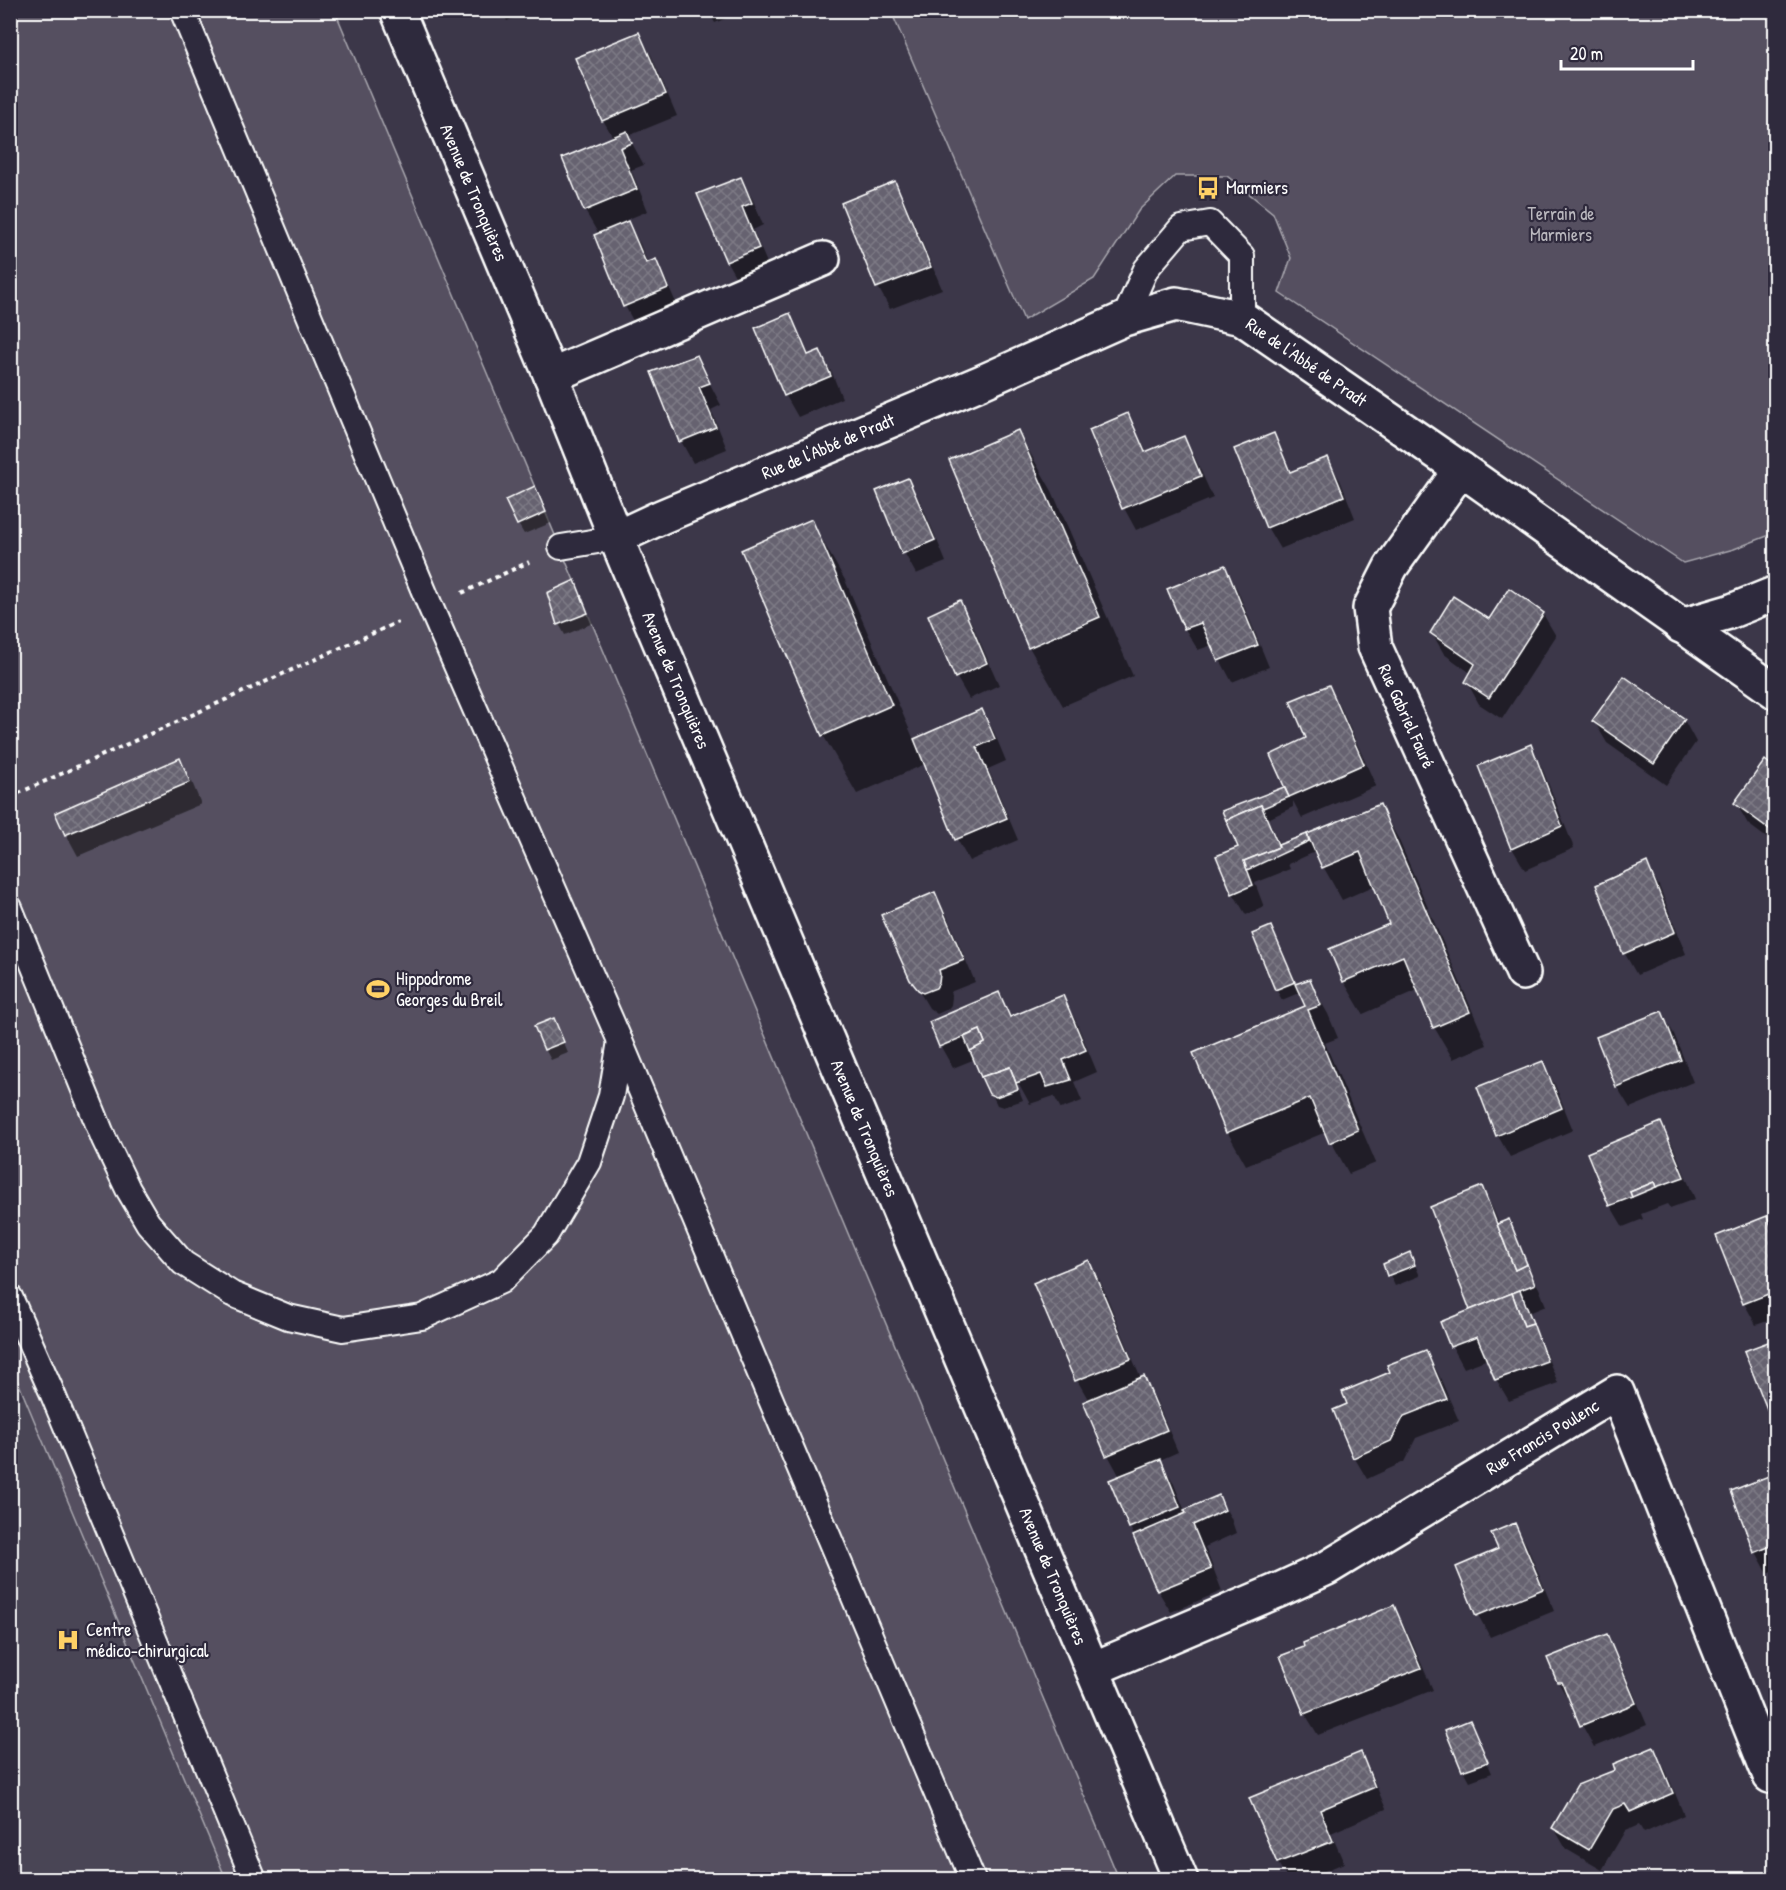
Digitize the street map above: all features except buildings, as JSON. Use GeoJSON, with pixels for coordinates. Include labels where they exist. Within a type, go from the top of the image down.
{"type":"FeatureCollection","features":[{"type":"Feature","properties":{"kind":"street","name":"Avenue de Tronquières"},"geometry":{"type":"LineString","coordinates":[[397,10],[551,375],[616,538],[1181,1880]]}},
{"type":"Feature","properties":{"kind":"street"},"geometry":{"type":"LineString","coordinates":[[551,375],[823,260]]}},
{"type":"Feature","properties":{"kind":"street","name":"Rue de l'Abbé de Pradt"},"geometry":{"type":"LineString","coordinates":[[616,538],[1124,319],[1176,304],[1242,318],[1461,469],[1776,692]]}},
{"type":"Feature","properties":{"kind":"street","name":"Rue Gabriel Fauré"},"geometry":{"type":"LineString","coordinates":[[1461,469],[1391,567],[1370,608],[1375,647],[1523,973]]}},
{"type":"Feature","properties":{"kind":"street"},"geometry":{"type":"LineString","coordinates":[[1681,626],[1729,612],[1776,593]]}},
{"type":"Feature","properties":{"kind":"street","name":"Rue Francis Poulenc"},"geometry":{"type":"LineString","coordinates":[[1093,1669],[1327,1568],[1617,1392],[1770,1776],[1776,1774]]}},
{"type":"Feature","properties":{"kind":"lane"},"geometry":{"type":"LineString","coordinates":[[182,10],[431,608],[620,1041],[973,1880]]}},
{"type":"Feature","properties":{"kind":"lane"},"geometry":{"type":"LineString","coordinates":[[1124,319],[1146,269],[1181,228],[1210,223],[1242,256],[1242,318]]}},
{"type":"Feature","properties":{"kind":"lane"},"geometry":{"type":"LineString","coordinates":[[561,548],[616,538]]}},
{"type":"Feature","properties":{"kind":"lane"},"geometry":{"type":"LineString","coordinates":[[10,908],[104,1139],[128,1189],[148,1223],[183,1263],[232,1294],[288,1317],[343,1329],[422,1317],[501,1281],[546,1235],[589,1162],[611,1096],[620,1041]]}},
{"type":"Feature","properties":{"kind":"lane"},"geometry":{"type":"LineString","coordinates":[[10,1297],[255,1880]]}},
{"type":"Feature","properties":{"kind":"path"},"geometry":{"type":"LineString","coordinates":[[10,797],[561,548]]}},
{"type":"Feature","properties":{"kind":"shaded area","name":"Centre médico-chirurgical"},"geometry":{"type":"Polygon","coordinates":[[[24,1398],[226,1879],[11,1879],[10,1401],[24,1398]]]}},
{"type":"Feature","properties":{"kind":"green space","name":"Hippodrome Georges du Breil"},"geometry":{"type":"Polygon","coordinates":[[[10,11],[335,11],[1119,1879],[226,1879],[11,1365],[10,11]]]}},
{"type":"Feature","properties":{"kind":"green space","name":"Terrain de Marmiers"},"geometry":{"type":"Polygon","coordinates":[[[891,11],[1775,11],[1775,533],[1734,549],[1683,563],[1279,293],[1291,258],[1273,213],[1227,176],[1175,176],[1139,210],[1094,279],[1024,320],[891,11]]]}},
{"type":"Feature","properties":{"kind":"place","name":"Marmiers"},"geometry":{"type":"Point","coordinates":[1208,188]}},
{"type":"Feature","properties":{"kind":"place","name":"Hippodrome Georges du Breil"},"geometry":{"type":"Point","coordinates":[378,989]}},
{"type":"Feature","properties":{"kind":"place","name":"Centre médico-chirurgical"},"geometry":{"type":"Point","coordinates":[68,1640]}}]}
